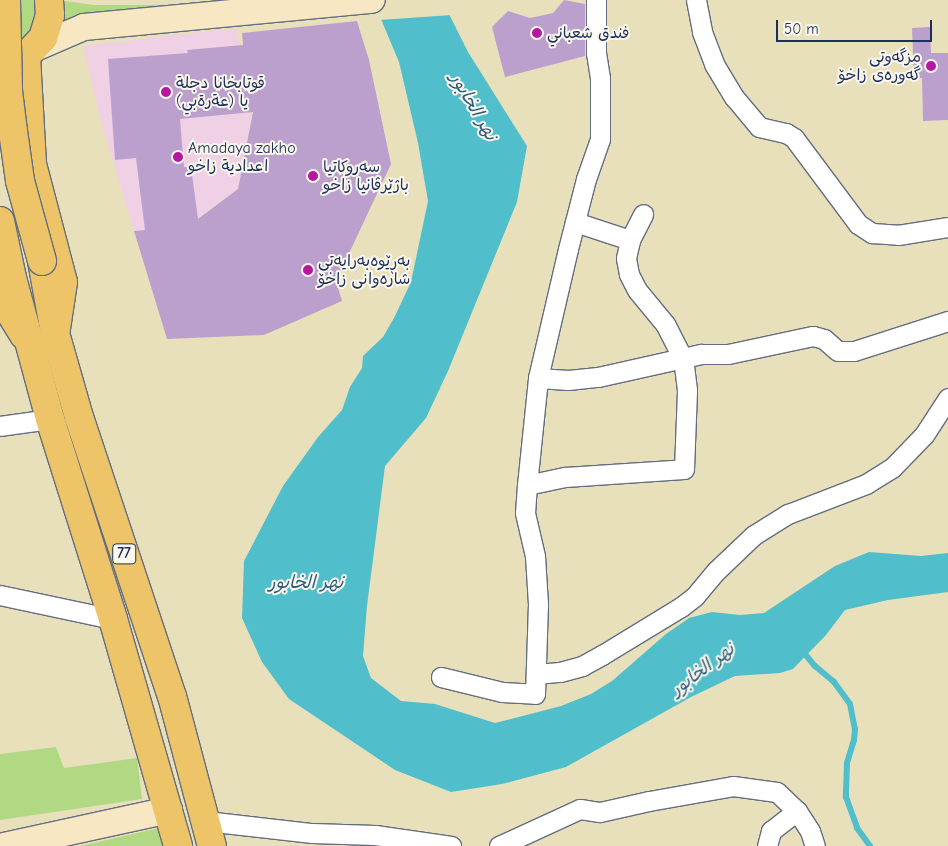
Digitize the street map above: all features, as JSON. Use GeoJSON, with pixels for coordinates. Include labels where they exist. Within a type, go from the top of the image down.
{"type":"FeatureCollection","features":[{"type":"Feature","properties":{"kind":"main road","name":"77"},"geometry":{"type":"LineString","coordinates":[[6,0],[8,90],[20,181],[42,262],[55,333],[79,417],[172,696],[209,834]]}},
{"type":"Feature","properties":{"kind":"main road"},"geometry":{"type":"LineString","coordinates":[[49,0],[50,15],[48,27],[31,52],[28,120],[32,164],[63,282],[55,333]]}},
{"type":"Feature","properties":{"kind":"main road"},"geometry":{"type":"LineString","coordinates":[[0,64],[15,61],[84,27],[372,0]]}},
{"type":"Feature","properties":{"kind":"main road"},"geometry":{"type":"LineString","coordinates":[[0,104],[14,108],[28,120]]}},
{"type":"Feature","properties":{"kind":"main road","name":"77"},"geometry":{"type":"LineString","coordinates":[[0,221],[6,287],[30,345],[50,419],[113,619],[178,846]]}},
{"type":"Feature","properties":{"kind":"main road"},"geometry":{"type":"LineString","coordinates":[[4,846],[169,810]]}},
{"type":"Feature","properties":{"kind":"street"},"geometry":{"type":"LineString","coordinates":[[441,676],[459,683],[502,692],[535,694],[538,604],[535,556],[525,513],[527,486],[538,378],[575,222],[600,139],[600,78],[596,53],[596,0]]}},
{"type":"Feature","properties":{"kind":"street"},"geometry":{"type":"LineString","coordinates":[[696,0],[702,32],[714,64],[734,97],[759,127],[794,138],[858,224],[872,233],[898,235],[948,227]]}},
{"type":"Feature","properties":{"kind":"street"},"geometry":{"type":"LineString","coordinates":[[527,486],[565,477],[684,469],[687,390],[683,359],[665,324],[637,290],[629,274],[626,258],[630,240],[643,214]]}},
{"type":"Feature","properties":{"kind":"street"},"geometry":{"type":"LineString","coordinates":[[575,222],[630,240]]}},
{"type":"Feature","properties":{"kind":"street"},"geometry":{"type":"LineString","coordinates":[[538,378],[568,380],[598,377],[702,354],[728,354],[813,336],[824,339],[838,351],[854,351],[948,321]]}},
{"type":"Feature","properties":{"kind":"street"},"geometry":{"type":"LineString","coordinates":[[536,674],[560,672],[574,668],[602,655],[681,607],[695,596],[716,571],[754,535],[788,514],[866,484],[892,468],[924,435],[948,398]]}},
{"type":"Feature","properties":{"kind":"street"},"geometry":{"type":"LineString","coordinates":[[0,426],[50,419]]}},
{"type":"Feature","properties":{"kind":"street"},"geometry":{"type":"LineString","coordinates":[[0,595],[113,619]]}},
{"type":"Feature","properties":{"kind":"street"},"geometry":{"type":"LineString","coordinates":[[499,846],[580,809],[600,812],[733,786],[777,792],[797,811],[810,831],[815,846]]}},
{"type":"Feature","properties":{"kind":"street"},"geometry":{"type":"LineString","coordinates":[[767,846],[771,831],[797,811]]}},
{"type":"Feature","properties":{"kind":"street"},"geometry":{"type":"LineString","coordinates":[[209,834],[312,833],[375,835],[451,846]]}},
{"type":"Feature","properties":{"kind":"shaded area","name":"Amadaya zakho اعدادية زاخو"},"geometry":{"type":"Polygon","coordinates":[[[236,28],[252,115],[238,189],[186,228],[134,231],[102,125],[83,46],[236,28]]]}},
{"type":"Feature","properties":{"kind":"green space"},"geometry":{"type":"Polygon","coordinates":[[[0,0],[39,0],[36,29],[20,47],[0,0]]]}},
{"type":"Feature","properties":{"kind":"green space"},"geometry":{"type":"Polygon","coordinates":[[[58,0],[93,5],[166,5],[88,18],[54,32],[66,13],[58,0]]]}},
{"type":"Feature","properties":{"kind":"green space"},"geometry":{"type":"Polygon","coordinates":[[[56,747],[64,768],[137,758],[142,799],[0,820],[0,754],[56,747]]]}},
{"type":"Feature","properties":{"kind":"green space"},"geometry":{"type":"Polygon","coordinates":[[[168,826],[173,846],[80,846],[168,826]]]}},
{"type":"Feature","properties":{"kind":"water","name":"نهر الخابور"},"geometry":{"type":"Polygon","coordinates":[[[373,0],[449,14],[468,52],[527,146],[517,202],[448,371],[426,418],[385,466],[367,606],[363,656],[371,678],[401,701],[435,704],[495,723],[561,706],[591,694],[612,681],[666,634],[689,618],[712,612],[740,615],[764,613],[835,566],[869,552],[921,556],[948,553],[948,592],[888,600],[845,610],[826,635],[793,669],[780,673],[735,676],[691,697],[566,767],[502,784],[451,792],[395,770],[289,699],[262,662],[242,618],[244,561],[283,486],[318,437],[342,410],[350,387],[362,368],[363,356],[383,337],[394,318],[411,282],[428,201],[418,143],[399,62],[373,0]]]}},
{"type":"Feature","properties":{"kind":"pier"},"geometry":{"type":"Polygon","coordinates":[[[371,0],[447,0],[452,15],[379,20],[371,0]]]}},
{"type":"Feature","properties":{"kind":"building"},"geometry":{"type":"Polygon","coordinates":[[[564,0],[585,4],[585,56],[505,77],[492,27],[508,11],[530,18],[553,13],[564,0]]]}},
{"type":"Feature","properties":{"kind":"building","name":"سه‌روكاتيا باژێرڤانيا زاخو"},"geometry":{"type":"Polygon","coordinates":[[[357,21],[369,60],[391,164],[336,281],[342,301],[264,335],[167,339],[134,231],[145,230],[136,158],[115,160],[108,59],[188,53],[187,50],[243,45],[242,33],[357,21]],[[253,112],[180,119],[184,167],[191,167],[198,219],[238,189],[253,112]]]}},
{"type":"Feature","properties":{"kind":"building","name":"مزگەوتی گەورەی زاخۆ"},"geometry":{"type":"Polygon","coordinates":[[[930,27],[931,53],[948,53],[948,120],[923,121],[922,78],[914,78],[912,28],[930,27]]]}},
{"type":"Feature","properties":{"kind":"waterway"},"geometry":{"type":"LineString","coordinates":[[801,649],[815,666],[834,682],[850,704],[855,729],[854,740],[847,763],[846,797],[857,828],[870,846]]}},
{"type":"Feature","properties":{"kind":"place","name":"فندق شعباني"},"geometry":{"type":"Point","coordinates":[537,33]}},
{"type":"Feature","properties":{"kind":"place","name":"مزگەوتی گەورەی زاخۆ"},"geometry":{"type":"Point","coordinates":[931,66]}},
{"type":"Feature","properties":{"kind":"place","name":"قوتابخانا دجلة يا (عةرةبي)"},"geometry":{"type":"Point","coordinates":[166,92]}},
{"type":"Feature","properties":{"kind":"place","name":"Amadaya zakho اعدادية زاخو"},"geometry":{"type":"Point","coordinates":[178,157]}},
{"type":"Feature","properties":{"kind":"place","name":"سه‌روكاتيا باژێرڤانيا زاخو"},"geometry":{"type":"Point","coordinates":[313,176]}},
{"type":"Feature","properties":{"kind":"place","name":"بەڕێوەبەرایەتی شارەوانی زاخۆ"},"geometry":{"type":"Point","coordinates":[308,270]}}]}
